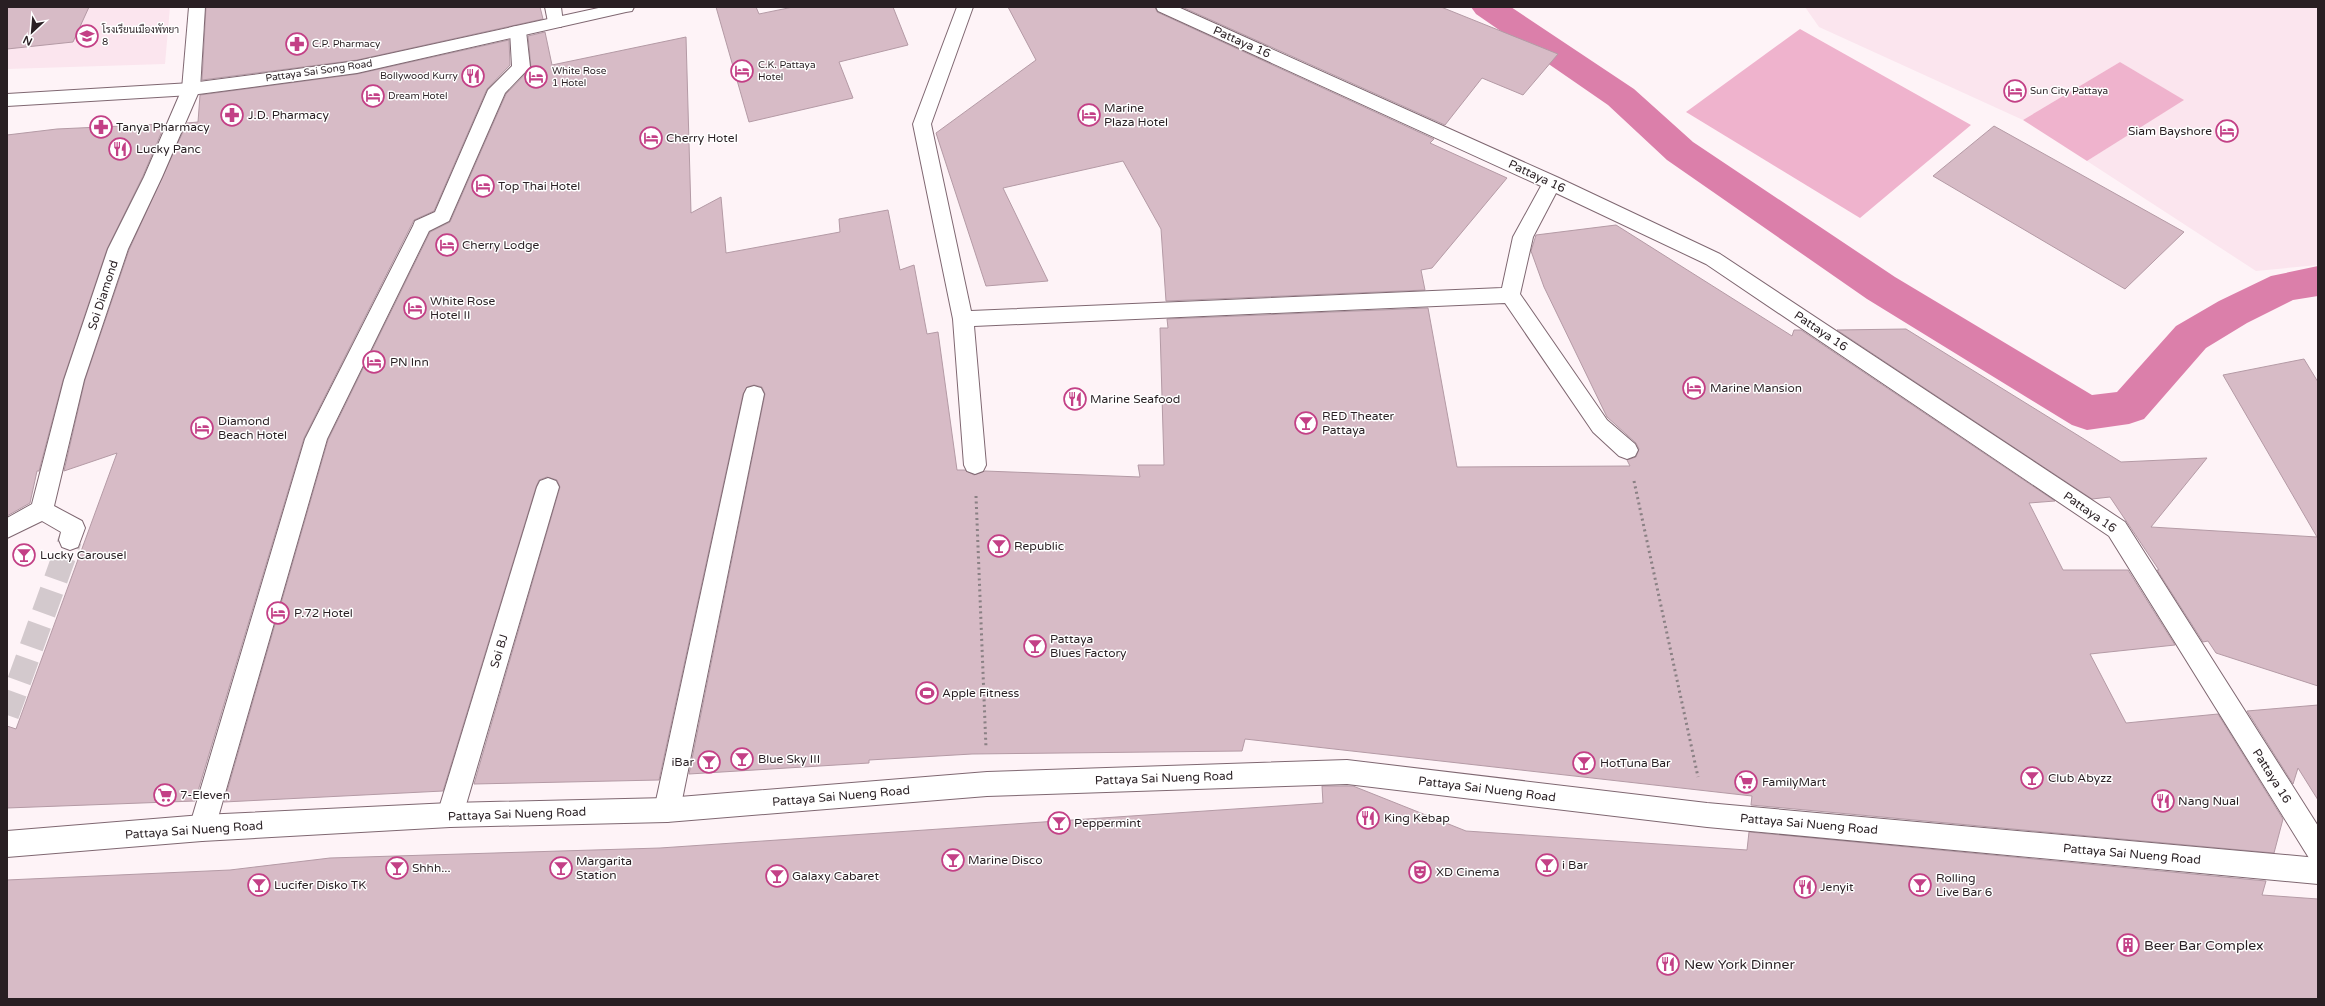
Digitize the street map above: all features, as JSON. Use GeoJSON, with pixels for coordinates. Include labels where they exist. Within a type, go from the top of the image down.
{"type":"FeatureCollection","features":[{"type":"Feature","properties":{"kind":"street","name":"Soi Diamond"},"geometry":{"type":"LineString","coordinates":[[42,510],[74,380],[118,249],[153,177],[191,89],[197,7]]}},
{"type":"Feature","properties":{"kind":"street","name":"Pattaya Sai Song Road"},"geometry":{"type":"LineString","coordinates":[[7,100],[191,89],[357,67],[518,31],[554,15],[626,7]]}},
{"type":"Feature","properties":{"kind":"street"},"geometry":{"type":"LineString","coordinates":[[965,7],[922,124],[963,319],[975,465]]}},
{"type":"Feature","properties":{"kind":"street","name":"Pattaya 16"},"geometry":{"type":"LineString","coordinates":[[1164,7],[1552,183],[1713,260],[2117,529],[2318,849]]}},
{"type":"Feature","properties":{"kind":"street"},"geometry":{"type":"LineString","coordinates":[[202,828],[316,440],[422,226],[442,216],[497,90],[521,67],[518,31]]}},
{"type":"Feature","properties":{"kind":"street"},"geometry":{"type":"LineString","coordinates":[[1552,183],[1523,237],[1510,296],[1600,426],[1627,450]]}},
{"type":"Feature","properties":{"kind":"street"},"geometry":{"type":"LineString","coordinates":[[963,319],[1510,296]]}},
{"type":"Feature","properties":{"kind":"street"},"geometry":{"type":"LineString","coordinates":[[667,810],[754,394]]}},
{"type":"Feature","properties":{"kind":"street","name":"Soi BJ"},"geometry":{"type":"LineString","coordinates":[[450,816],[548,487]]}},
{"type":"Feature","properties":{"kind":"street"},"geometry":{"type":"LineString","coordinates":[[7,528],[42,510],[74,528],[70,540]]}},
{"type":"Feature","properties":{"kind":"street","name":"Pattaya Sai Nueng Road"},"geometry":{"type":"LineString","coordinates":[[7,844],[202,828],[450,816],[667,810],[987,784],[1347,772],[1706,815],[2318,871]]}},
{"type":"Feature","properties":{"kind":"path"},"geometry":{"type":"LineString","coordinates":[[1627,450],[1706,815]]}},
{"type":"Feature","properties":{"kind":"path"},"geometry":{"type":"LineString","coordinates":[[975,465],[987,784]]}},
{"type":"Feature","properties":{"kind":"shaded area","name":"โรงเรียนเมืองพัทยา 8"},"geometry":{"type":"Polygon","coordinates":[[[7,7],[170,7],[165,64],[7,69],[7,7]]]}},
{"type":"Feature","properties":{"kind":"shaded area","name":"Siam Bayshore"},"geometry":{"type":"Polygon","coordinates":[[[1805,7],[2318,7],[2318,265],[2256,271],[2087,161],[2183,100],[2120,62],[2023,120],[1819,27],[1805,7]]]}},
{"type":"Feature","properties":{"kind":"shaded area"},"geometry":{"type":"Polygon","coordinates":[[[1800,29],[1971,125],[1860,218],[1686,112],[1800,29]]]}},
{"type":"Feature","properties":{"kind":"shaded area"},"geometry":{"type":"Polygon","coordinates":[[[2120,62],[2184,100],[2087,161],[2023,120],[2120,62]]]}},
{"type":"Feature","properties":{"kind":"building"},"geometry":{"type":"Polygon","coordinates":[[[7,7],[89,7],[73,42],[7,49],[7,7]]]}},
{"type":"Feature","properties":{"kind":"building"},"geometry":{"type":"Polygon","coordinates":[[[206,7],[540,7],[543,19],[357,60],[202,80],[206,7]]]}},
{"type":"Feature","properties":{"kind":"building","name":"C.K. Pattaya Hotel"},"geometry":{"type":"Polygon","coordinates":[[[716,7],[756,7],[759,14],[793,7],[893,7],[908,45],[839,62],[853,98],[749,122],[716,7]]]}},
{"type":"Feature","properties":{"kind":"building"},"geometry":{"type":"Polygon","coordinates":[[[1008,7],[1155,7],[1157,12],[1434,139],[1430,143],[1507,178],[1432,268],[1421,270],[1425,290],[1166,301],[1161,229],[1123,161],[1003,188],[1048,281],[986,286],[936,133],[1036,60],[1008,7]]]}},
{"type":"Feature","properties":{"kind":"building"},"geometry":{"type":"Polygon","coordinates":[[[1182,7],[1441,7],[1558,54],[1523,95],[1482,78],[1445,125],[1182,7]]]}},
{"type":"Feature","properties":{"kind":"building"},"geometry":{"type":"Polygon","coordinates":[[[545,32],[552,65],[686,37],[691,213],[721,197],[726,253],[840,232],[839,219],[888,210],[900,270],[914,265],[927,334],[938,332],[957,470],[965,470],[974,475],[985,471],[1140,477],[1138,465],[1164,465],[1160,328],[1168,328],[1167,319],[1428,308],[1457,467],[1630,466],[1627,460],[1636,457],[1639,449],[1636,443],[1607,417],[1544,287],[1531,251],[1536,235],[1616,225],[1792,336],[1794,330],[1801,330],[2055,501],[2029,503],[2063,570],[2128,570],[2175,645],[2090,654],[2126,723],[2218,714],[2283,819],[2274,853],[1751,805],[1752,796],[1245,739],[1242,751],[972,754],[869,760],[869,763],[689,774],[765,394],[762,387],[754,385],[747,387],[743,394],[659,780],[474,784],[560,487],[557,480],[547,477],[539,480],[536,487],[443,791],[224,802],[328,440],[430,232],[450,222],[506,94],[531,68],[528,36],[545,32]]]}},
{"type":"Feature","properties":{"kind":"building"},"geometry":{"type":"Polygon","coordinates":[[[509,40],[510,65],[487,89],[434,211],[414,220],[304,438],[195,801],[7,808],[7,726],[16,729],[117,453],[64,471],[85,380],[129,250],[187,123],[198,122],[200,95],[357,74],[509,40]]]}},
{"type":"Feature","properties":{"kind":"building"},"geometry":{"type":"Polygon","coordinates":[[[165,124],[143,176],[107,249],[63,380],[39,471],[37,471],[30,503],[7,516],[7,135],[57,129],[165,124]]]}},
{"type":"Feature","properties":{"kind":"building"},"geometry":{"type":"Polygon","coordinates":[[[1994,126],[2184,232],[2125,289],[1933,176],[1994,126]]]}},
{"type":"Feature","properties":{"kind":"building"},"geometry":{"type":"Polygon","coordinates":[[[1906,329],[2121,462],[2207,458],[2151,527],[2317,537],[2223,375],[2304,359],[2318,382],[2318,686],[2216,653],[2208,641],[2203,642],[2157,570],[2159,570],[2110,497],[2092,499],[1837,330],[1906,329]]]}},
{"type":"Feature","properties":{"kind":"building"},"geometry":{"type":"Polygon","coordinates":[[[2318,705],[2318,800],[2298,768],[2293,784],[2247,711],[2318,705]]]}},
{"type":"Feature","properties":{"kind":"building"},"geometry":{"type":"Polygon","coordinates":[[[1322,786],[1353,786],[1466,831],[1747,850],[1749,832],[2266,881],[2262,895],[2318,899],[2318,999],[7,999],[7,880],[230,870],[330,858],[660,848],[1323,803],[1322,786]]]}},
{"type":"Feature","properties":{"kind":"waterway"},"geometry":{"type":"LineString","coordinates":[[1488,7],[1621,97],[1680,151],[1881,288],[2087,413],[2129,407],[2191,337],[2233,312],[2285,287],[2318,281]]}},
{"type":"Feature","properties":{"kind":"tunnel"},"geometry":{"type":"LineString","coordinates":[[7,715],[70,540]]}},
{"type":"Feature","properties":{"kind":"place","name":"โรงเรียนเมืองพัทยา 8"},"geometry":{"type":"Point","coordinates":[87,36]}},
{"type":"Feature","properties":{"kind":"place","name":"C.P. Pharmacy"},"geometry":{"type":"Point","coordinates":[297,44]}},
{"type":"Feature","properties":{"kind":"place","name":"C.K. Pattaya Hotel"},"geometry":{"type":"Point","coordinates":[742,71]}},
{"type":"Feature","properties":{"kind":"place","name":"Bollywood Kurry"},"geometry":{"type":"Point","coordinates":[473,76]}},
{"type":"Feature","properties":{"kind":"place","name":"White Rose 1 Hotel"},"geometry":{"type":"Point","coordinates":[536,77]}},
{"type":"Feature","properties":{"kind":"place","name":"Sun City Pattaya"},"geometry":{"type":"Point","coordinates":[2015,91]}},
{"type":"Feature","properties":{"kind":"place","name":"Dream Hotel"},"geometry":{"type":"Point","coordinates":[373,96]}},
{"type":"Feature","properties":{"kind":"place","name":"J.D. Pharmacy"},"geometry":{"type":"Point","coordinates":[232,115]}},
{"type":"Feature","properties":{"kind":"place","name":"Marine Plaza Hotel"},"geometry":{"type":"Point","coordinates":[1089,115]}},
{"type":"Feature","properties":{"kind":"place","name":"Tanya Pharmacy"},"geometry":{"type":"Point","coordinates":[101,127]}},
{"type":"Feature","properties":{"kind":"place","name":"Siam Bayshore"},"geometry":{"type":"Point","coordinates":[2227,131]}},
{"type":"Feature","properties":{"kind":"place","name":"Cherry Hotel"},"geometry":{"type":"Point","coordinates":[651,138]}},
{"type":"Feature","properties":{"kind":"place","name":"Lucky Panc"},"geometry":{"type":"Point","coordinates":[120,149]}},
{"type":"Feature","properties":{"kind":"place","name":"Top Thai Hotel"},"geometry":{"type":"Point","coordinates":[483,186]}},
{"type":"Feature","properties":{"kind":"place","name":"Cherry Lodge"},"geometry":{"type":"Point","coordinates":[447,245]}},
{"type":"Feature","properties":{"kind":"place","name":"White Rose Hotel II"},"geometry":{"type":"Point","coordinates":[415,308]}},
{"type":"Feature","properties":{"kind":"place","name":"PN Inn"},"geometry":{"type":"Point","coordinates":[374,362]}},
{"type":"Feature","properties":{"kind":"place","name":"Marine Mansion"},"geometry":{"type":"Point","coordinates":[1694,388]}},
{"type":"Feature","properties":{"kind":"place","name":"Marine Seafood"},"geometry":{"type":"Point","coordinates":[1075,399]}},
{"type":"Feature","properties":{"kind":"place","name":"RED Theater Pattaya"},"geometry":{"type":"Point","coordinates":[1306,423]}},
{"type":"Feature","properties":{"kind":"place","name":"Diamond Beach Hotel"},"geometry":{"type":"Point","coordinates":[202,428]}},
{"type":"Feature","properties":{"kind":"place","name":"Republic"},"geometry":{"type":"Point","coordinates":[999,546]}},
{"type":"Feature","properties":{"kind":"place","name":"Lucky Carousel"},"geometry":{"type":"Point","coordinates":[24,555]}},
{"type":"Feature","properties":{"kind":"place","name":"P.72 Hotel"},"geometry":{"type":"Point","coordinates":[278,613]}},
{"type":"Feature","properties":{"kind":"place","name":"Pattaya Blues Factory"},"geometry":{"type":"Point","coordinates":[1035,646]}},
{"type":"Feature","properties":{"kind":"place","name":"Apple Fitness"},"geometry":{"type":"Point","coordinates":[927,693]}},
{"type":"Feature","properties":{"kind":"place","name":"Blue Sky III"},"geometry":{"type":"Point","coordinates":[742,759]}},
{"type":"Feature","properties":{"kind":"place","name":"iBar"},"geometry":{"type":"Point","coordinates":[709,762]}},
{"type":"Feature","properties":{"kind":"place","name":"HotTuna Bar"},"geometry":{"type":"Point","coordinates":[1584,763]}},
{"type":"Feature","properties":{"kind":"place","name":"Club Abyzz"},"geometry":{"type":"Point","coordinates":[2032,778]}},
{"type":"Feature","properties":{"kind":"place","name":"FamilyMart"},"geometry":{"type":"Point","coordinates":[1746,782]}},
{"type":"Feature","properties":{"kind":"place","name":"7-Eleven"},"geometry":{"type":"Point","coordinates":[165,795]}},
{"type":"Feature","properties":{"kind":"place","name":"Nang Nual"},"geometry":{"type":"Point","coordinates":[2163,801]}},
{"type":"Feature","properties":{"kind":"place","name":"King Kebap"},"geometry":{"type":"Point","coordinates":[1368,818]}},
{"type":"Feature","properties":{"kind":"place","name":"Peppermint"},"geometry":{"type":"Point","coordinates":[1059,823]}},
{"type":"Feature","properties":{"kind":"place","name":"Marine Disco"},"geometry":{"type":"Point","coordinates":[953,860]}},
{"type":"Feature","properties":{"kind":"place","name":"i Bar"},"geometry":{"type":"Point","coordinates":[1547,865]}},
{"type":"Feature","properties":{"kind":"place","name":"Shhh..."},"geometry":{"type":"Point","coordinates":[397,868]}},
{"type":"Feature","properties":{"kind":"place","name":"Margarita Station"},"geometry":{"type":"Point","coordinates":[561,868]}},
{"type":"Feature","properties":{"kind":"place","name":"XD Cinema"},"geometry":{"type":"Point","coordinates":[1420,872]}},
{"type":"Feature","properties":{"kind":"place","name":"Galaxy Cabaret"},"geometry":{"type":"Point","coordinates":[777,876]}},
{"type":"Feature","properties":{"kind":"place","name":"Lucifer Disko TK"},"geometry":{"type":"Point","coordinates":[259,885]}},
{"type":"Feature","properties":{"kind":"place","name":"Rolling Live Bar 6"},"geometry":{"type":"Point","coordinates":[1920,885]}},
{"type":"Feature","properties":{"kind":"place","name":"Jenyit"},"geometry":{"type":"Point","coordinates":[1805,887]}},
{"type":"Feature","properties":{"kind":"place","name":"Beer Bar Complex"},"geometry":{"type":"Point","coordinates":[2128,945]}},
{"type":"Feature","properties":{"kind":"place","name":"New York Dinner"},"geometry":{"type":"Point","coordinates":[1668,964]}}]}
